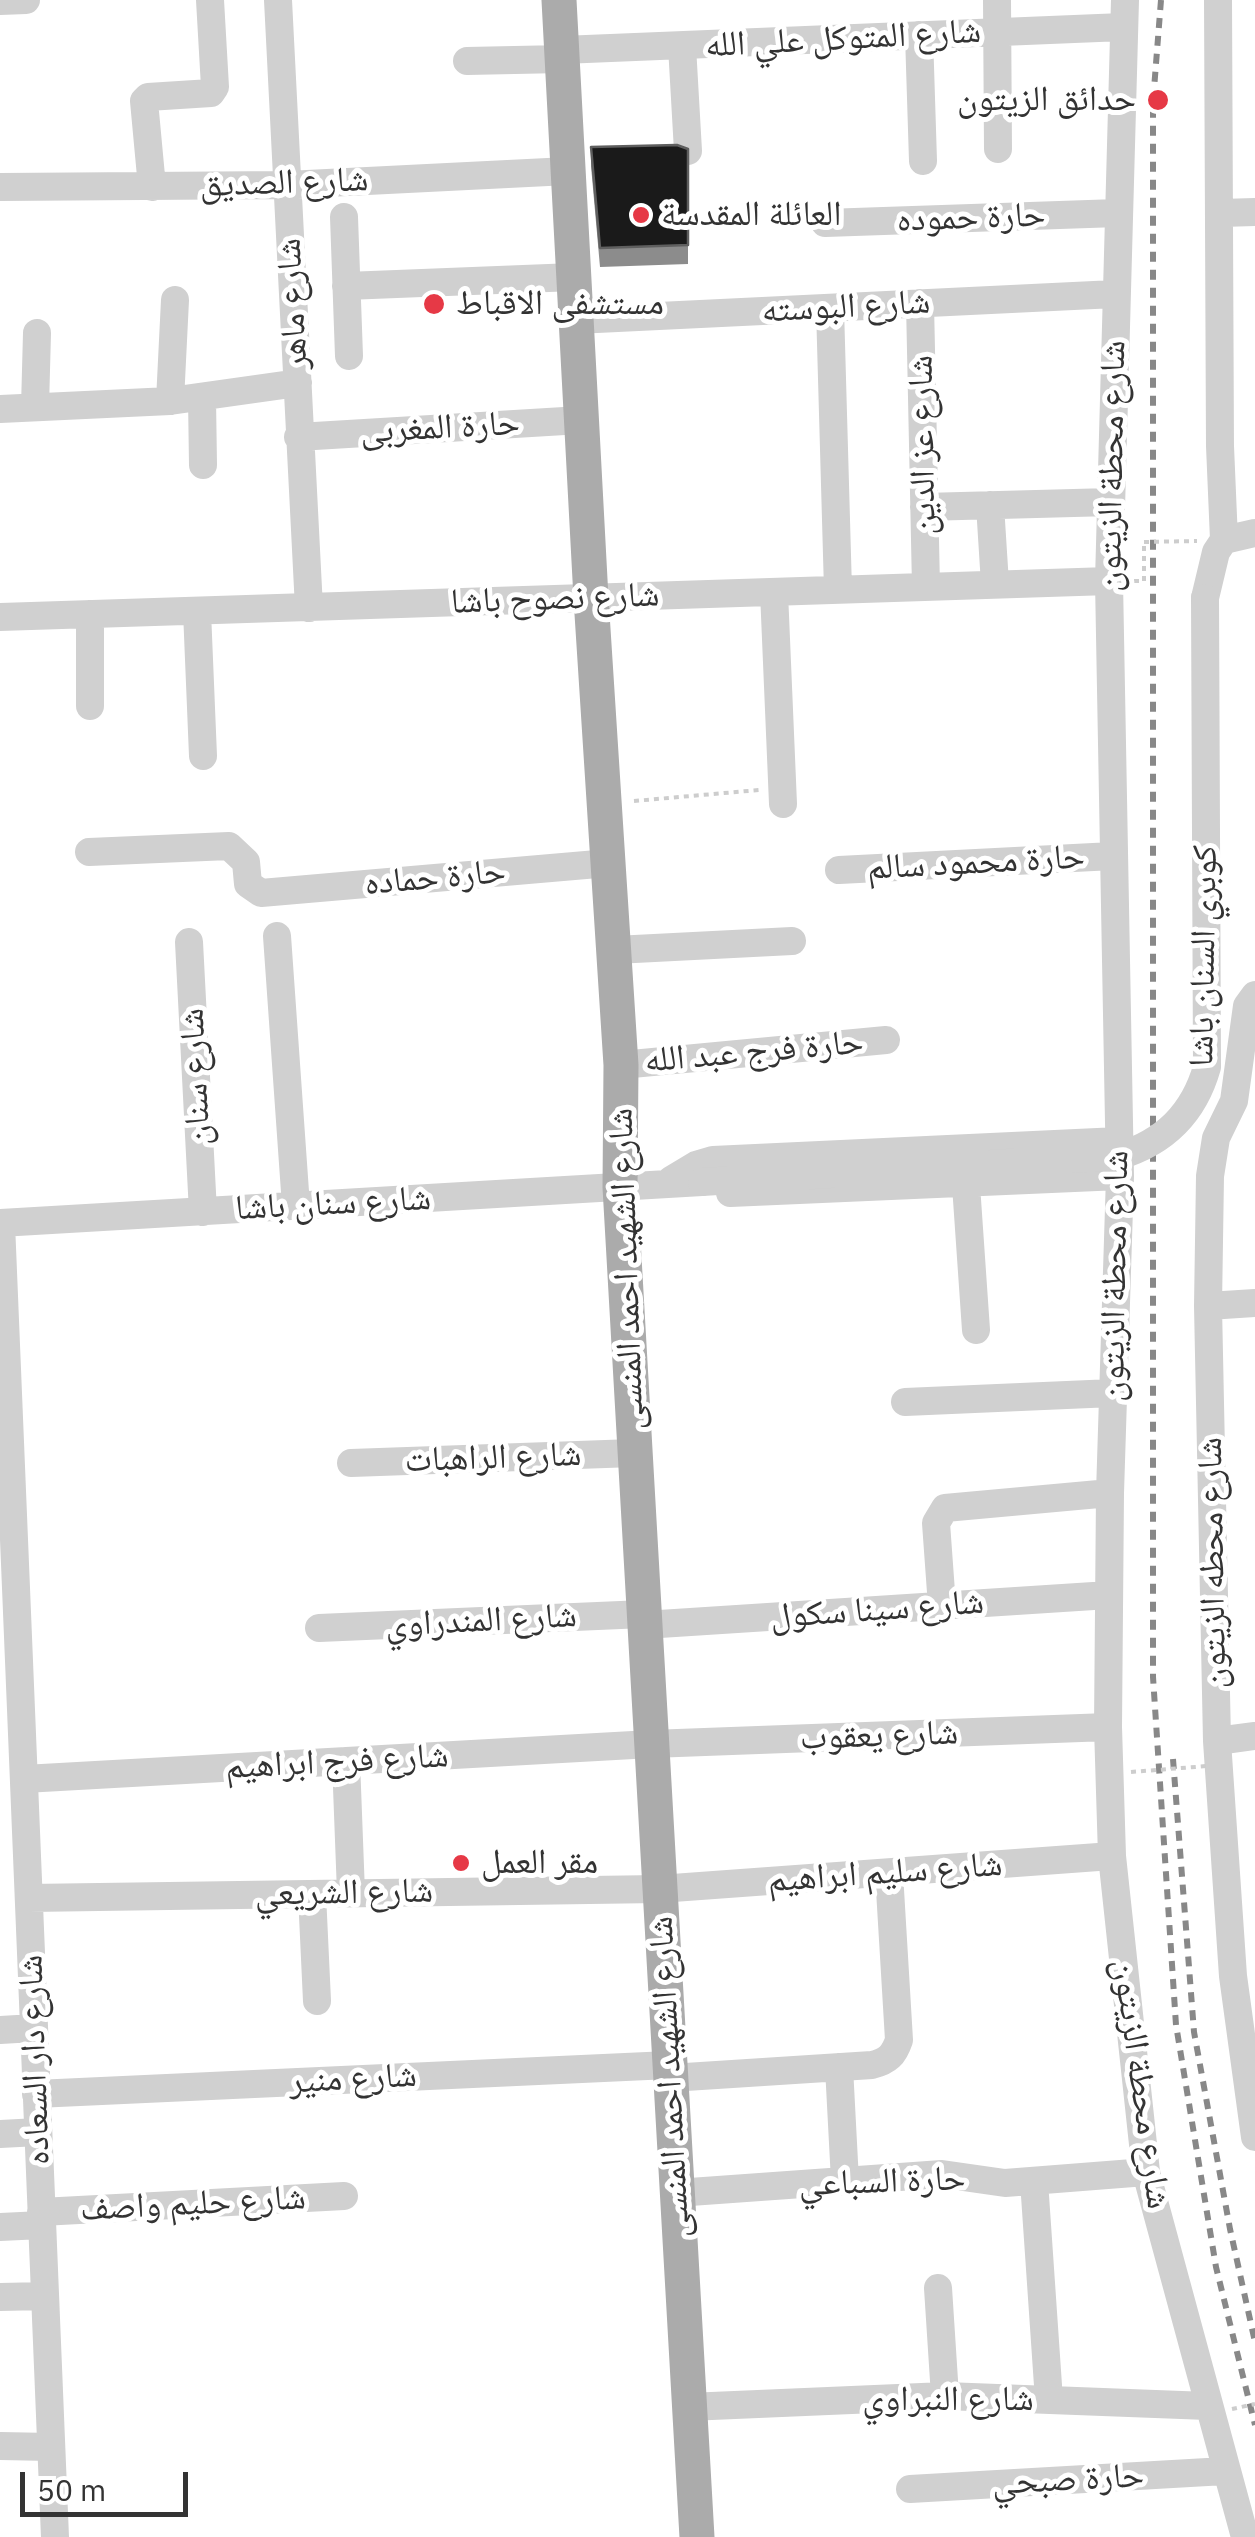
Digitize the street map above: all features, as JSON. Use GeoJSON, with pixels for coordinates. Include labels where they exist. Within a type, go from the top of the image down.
{"type":"FeatureCollection","features":[{"type":"Feature","properties":{"kind":"main road","name":"شارع الشهيد احمد المنسى"},"geometry":{"type":"LineString","coordinates":[[559,0],[590,598],[621,1065],[620,1186],[634,1452],[698,2537]]}},
{"type":"Feature","properties":{"kind":"street"},"geometry":{"type":"LineString","coordinates":[[0,0],[26,0]]}},
{"type":"Feature","properties":{"kind":"street"},"geometry":{"type":"LineString","coordinates":[[152,187],[144,101],[148,97],[210,93],[216,88],[210,0]]}},
{"type":"Feature","properties":{"kind":"street","name":"شارع ماهر"},"geometry":{"type":"LineString","coordinates":[[278,0],[309,608]]}},
{"type":"Feature","properties":{"kind":"street"},"geometry":{"type":"LineString","coordinates":[[997,0],[998,149]]}},
{"type":"Feature","properties":{"kind":"street"},"geometry":{"type":"LineString","coordinates":[[1218,0],[1220,446],[1210,540],[1255,532]]}},
{"type":"Feature","properties":{"kind":"street","name":"شارع المتوكل علي الله"},"geometry":{"type":"LineString","coordinates":[[467,61],[682,46],[997,32],[1124,13]]}},
{"type":"Feature","properties":{"kind":"street","name":"شارع محطة الزيتون"},"geometry":{"type":"LineString","coordinates":[[1124,13],[1109,581],[1120,1176],[1110,1493],[1108,1727],[1112,1856],[1146,2172],[1220,2408],[1225,2471],[1245,2537]]}},
{"type":"Feature","properties":{"kind":"street"},"geometry":{"type":"LineString","coordinates":[[919,35],[923,162]]}},
{"type":"Feature","properties":{"kind":"street"},"geometry":{"type":"LineString","coordinates":[[682,46],[688,151]]}},
{"type":"Feature","properties":{"kind":"street","name":"شارع الصديق"},"geometry":{"type":"LineString","coordinates":[[0,187],[288,185],[568,171]]}},
{"type":"Feature","properties":{"kind":"street"},"geometry":{"type":"LineString","coordinates":[[1221,213],[1255,212]]}},
{"type":"Feature","properties":{"kind":"street","name":"حارة حموده"},"geometry":{"type":"LineString","coordinates":[[825,223],[1118,213]]}},
{"type":"Feature","properties":{"kind":"street"},"geometry":{"type":"LineString","coordinates":[[344,217],[348,356]]}},
{"type":"Feature","properties":{"kind":"street"},"geometry":{"type":"LineString","coordinates":[[346,286],[574,276]]}},
{"type":"Feature","properties":{"kind":"street","name":"شارع البوسته"},"geometry":{"type":"LineString","coordinates":[[576,320],[1116,294]]}},
{"type":"Feature","properties":{"kind":"street"},"geometry":{"type":"LineString","coordinates":[[170,401],[175,300]]}},
{"type":"Feature","properties":{"kind":"street","name":"شارع عز الدين"},"geometry":{"type":"LineString","coordinates":[[920,303],[926,587]]}},
{"type":"Feature","properties":{"kind":"street"},"geometry":{"type":"LineString","coordinates":[[830,308],[838,590]]}},
{"type":"Feature","properties":{"kind":"street"},"geometry":{"type":"LineString","coordinates":[[35,408],[37,333]]}},
{"type":"Feature","properties":{"kind":"street"},"geometry":{"type":"LineString","coordinates":[[0,409],[170,401],[298,383]]}},
{"type":"Feature","properties":{"kind":"street"},"geometry":{"type":"LineString","coordinates":[[202,398],[203,465]]}},
{"type":"Feature","properties":{"kind":"street","name":"حارة المغربى"},"geometry":{"type":"LineString","coordinates":[[298,436],[581,420]]}},
{"type":"Feature","properties":{"kind":"street"},"geometry":{"type":"LineString","coordinates":[[924,507],[1111,502]]}},
{"type":"Feature","properties":{"kind":"street"},"geometry":{"type":"LineString","coordinates":[[990,505],[995,584]]}},
{"type":"Feature","properties":{"kind":"street","name":"كوبري السنان باشا"},"geometry":{"type":"LineString","coordinates":[[702,1182],[1119,1156],[1154,1142],[1183,1118],[1202,1085],[1207,1067],[1206,598],[1216,552],[1210,540]]}},
{"type":"Feature","properties":{"kind":"street","name":"شارع نصوح باشا"},"geometry":{"type":"LineString","coordinates":[[0,618],[1109,581]]}},
{"type":"Feature","properties":{"kind":"street"},"geometry":{"type":"LineString","coordinates":[[771,797],[774,592]]}},
{"type":"Feature","properties":{"kind":"street"},"geometry":{"type":"LineString","coordinates":[[197,611],[203,756]]}},
{"type":"Feature","properties":{"kind":"street"},"geometry":{"type":"LineString","coordinates":[[90,614],[90,706]]}},
{"type":"Feature","properties":{"kind":"street","name":"حارة حماده"},"geometry":{"type":"LineString","coordinates":[[89,852],[230,846],[242,855],[251,888],[262,893],[609,863]]}},
{"type":"Feature","properties":{"kind":"street","name":"حارة محمود سالم"},"geometry":{"type":"LineString","coordinates":[[838,870],[1112,856]]}},
{"type":"Feature","properties":{"kind":"street"},"geometry":{"type":"LineString","coordinates":[[277,936],[296,1206]]}},
{"type":"Feature","properties":{"kind":"street"},"geometry":{"type":"LineString","coordinates":[[615,950],[792,941]]}},
{"type":"Feature","properties":{"kind":"street","name":"شارع سنان"},"geometry":{"type":"LineString","coordinates":[[189,942],[203,1212]]}},
{"type":"Feature","properties":{"kind":"street","name":"شارع محطه الزيتون"},"geometry":{"type":"LineString","coordinates":[[1255,996],[1247,1006],[1234,1100],[1216,1138],[1210,1176],[1208,1306],[1212,1754],[1244,1975],[1255,2137]]}},
{"type":"Feature","properties":{"kind":"street","name":"حارة فرج عبد الله"},"geometry":{"type":"LineString","coordinates":[[621,1065],[886,1040]]}},
{"type":"Feature","properties":{"kind":"street","name":"شارع سنان باشا"},"geometry":{"type":"LineString","coordinates":[[666,1183],[713,1160],[1119,1141]]}},
{"type":"Feature","properties":{"kind":"street","name":"شارع سنان باشا"},"geometry":{"type":"LineString","coordinates":[[666,1183],[698,1194],[1120,1176]]}},
{"type":"Feature","properties":{"kind":"street","name":"شارع سنان باشا"},"geometry":{"type":"LineString","coordinates":[[0,1223],[702,1182]]}},
{"type":"Feature","properties":{"kind":"street"},"geometry":{"type":"LineString","coordinates":[[966,1185],[976,1330]]}},
{"type":"Feature","properties":{"kind":"street","name":"شارع دار السعاده"},"geometry":{"type":"LineString","coordinates":[[0,1223],[10,1713],[24,1779],[55,2537]]}},
{"type":"Feature","properties":{"kind":"street"},"geometry":{"type":"LineString","coordinates":[[1208,1306],[1255,1302]]}},
{"type":"Feature","properties":{"kind":"street"},"geometry":{"type":"LineString","coordinates":[[905,1402],[1113,1393]]}},
{"type":"Feature","properties":{"kind":"street","name":"شارع الراهبات"},"geometry":{"type":"LineString","coordinates":[[351,1463],[634,1452]]}},
{"type":"Feature","properties":{"kind":"street"},"geometry":{"type":"LineString","coordinates":[[942,1606],[936,1523],[945,1508],[1110,1493]]}},
{"type":"Feature","properties":{"kind":"street","name":"شارع سينا سكول"},"geometry":{"type":"LineString","coordinates":[[644,1619],[1110,1595]]}},
{"type":"Feature","properties":{"kind":"street","name":"شارع المندراوي"},"geometry":{"type":"LineString","coordinates":[[319,1628],[644,1619]]}},
{"type":"Feature","properties":{"kind":"street","name":"شارع يعقوب"},"geometry":{"type":"LineString","coordinates":[[651,1744],[1108,1727]]}},
{"type":"Feature","properties":{"kind":"street"},"geometry":{"type":"LineString","coordinates":[[1212,1754],[1255,1736]]}},
{"type":"Feature","properties":{"kind":"street","name":"شارع فرج ابراهيم"},"geometry":{"type":"LineString","coordinates":[[24,1779],[651,1744]]}},
{"type":"Feature","properties":{"kind":"street"},"geometry":{"type":"LineString","coordinates":[[346,1761],[351,1893]]}},
{"type":"Feature","properties":{"kind":"street","name":"شارع سليم ابراهيم"},"geometry":{"type":"LineString","coordinates":[[659,1889],[1112,1856]]}},
{"type":"Feature","properties":{"kind":"street","name":"شارع منير"},"geometry":{"type":"LineString","coordinates":[[36,2094],[839,2067],[885,2062],[898,2040],[889,1873]]}},
{"type":"Feature","properties":{"kind":"street","name":"شارع الشريعي"},"geometry":{"type":"LineString","coordinates":[[28,1898],[659,1889]]}},
{"type":"Feature","properties":{"kind":"street"},"geometry":{"type":"LineString","coordinates":[[312,1894],[317,2001]]}},
{"type":"Feature","properties":{"kind":"street"},"geometry":{"type":"LineString","coordinates":[[0,2030],[34,2028]]}},
{"type":"Feature","properties":{"kind":"street"},"geometry":{"type":"LineString","coordinates":[[839,2067],[846,2181]]}},
{"type":"Feature","properties":{"kind":"street"},"geometry":{"type":"LineString","coordinates":[[0,2134],[38,2132]]}},
{"type":"Feature","properties":{"kind":"street","name":"حارة السباعي"},"geometry":{"type":"LineString","coordinates":[[676,2192],[942,2174],[1005,2183],[1146,2172]]}},
{"type":"Feature","properties":{"kind":"street"},"geometry":{"type":"LineString","coordinates":[[1034,2182],[1049,2400]]}},
{"type":"Feature","properties":{"kind":"street","name":"شارع حليم واصف"},"geometry":{"type":"LineString","coordinates":[[0,2226],[42,2219],[344,2196]]}},
{"type":"Feature","properties":{"kind":"street"},"geometry":{"type":"LineString","coordinates":[[938,2288],[945,2396]]}},
{"type":"Feature","properties":{"kind":"street"},"geometry":{"type":"LineString","coordinates":[[0,2297],[45,2296]]}},
{"type":"Feature","properties":{"kind":"street","name":"شارع النبراوي"},"geometry":{"type":"LineString","coordinates":[[688,2407],[945,2396],[1220,2408]]}},
{"type":"Feature","properties":{"kind":"street"},"geometry":{"type":"LineString","coordinates":[[0,2446],[51,2447]]}},
{"type":"Feature","properties":{"kind":"street","name":"حارة صبحي"},"geometry":{"type":"LineString","coordinates":[[910,2488],[1225,2471]]}},
{"type":"Feature","properties":{"kind":"path"},"geometry":{"type":"LineString","coordinates":[[1144,581],[1144,542],[1210,540]]}},
{"type":"Feature","properties":{"kind":"path"},"geometry":{"type":"LineString","coordinates":[[604,803],[771,797]]}},
{"type":"Feature","properties":{"kind":"path"},"geometry":{"type":"LineString","coordinates":[[1132,1772],[1212,1754]]}},
{"type":"Feature","properties":{"kind":"path"},"geometry":{"type":"LineString","coordinates":[[1220,2408],[1255,2404]]}},
{"type":"Feature","properties":{"kind":"building","name":"العائلة المقدسة"},"geometry":{"type":"Polygon","coordinates":[[[677,145],[688,149],[688,245],[600,248],[591,147],[677,145]]]}},
{"type":"Feature","properties":{"kind":"railway"},"geometry":{"type":"LineString","coordinates":[[1161,0],[1153,102],[1153,1677],[1176,2025],[1216,2267],[1255,2425]]}},
{"type":"Feature","properties":{"kind":"railway"},"geometry":{"type":"LineString","coordinates":[[1173,1759],[1194,2032],[1255,2342]]}},
{"type":"Feature","properties":{"kind":"place","name":"حدائق الزيتون"},"geometry":{"type":"Point","coordinates":[1158,100]}},
{"type":"Feature","properties":{"kind":"place","name":"العائلة المقدسة"},"geometry":{"type":"Point","coordinates":[641,215]}},
{"type":"Feature","properties":{"kind":"place","name":"مستشفى الاقباط"},"geometry":{"type":"Point","coordinates":[434,304]}},
{"type":"Feature","properties":{"kind":"place","name":"مقر العمل"},"geometry":{"type":"Point","coordinates":[461,1863]}}]}
